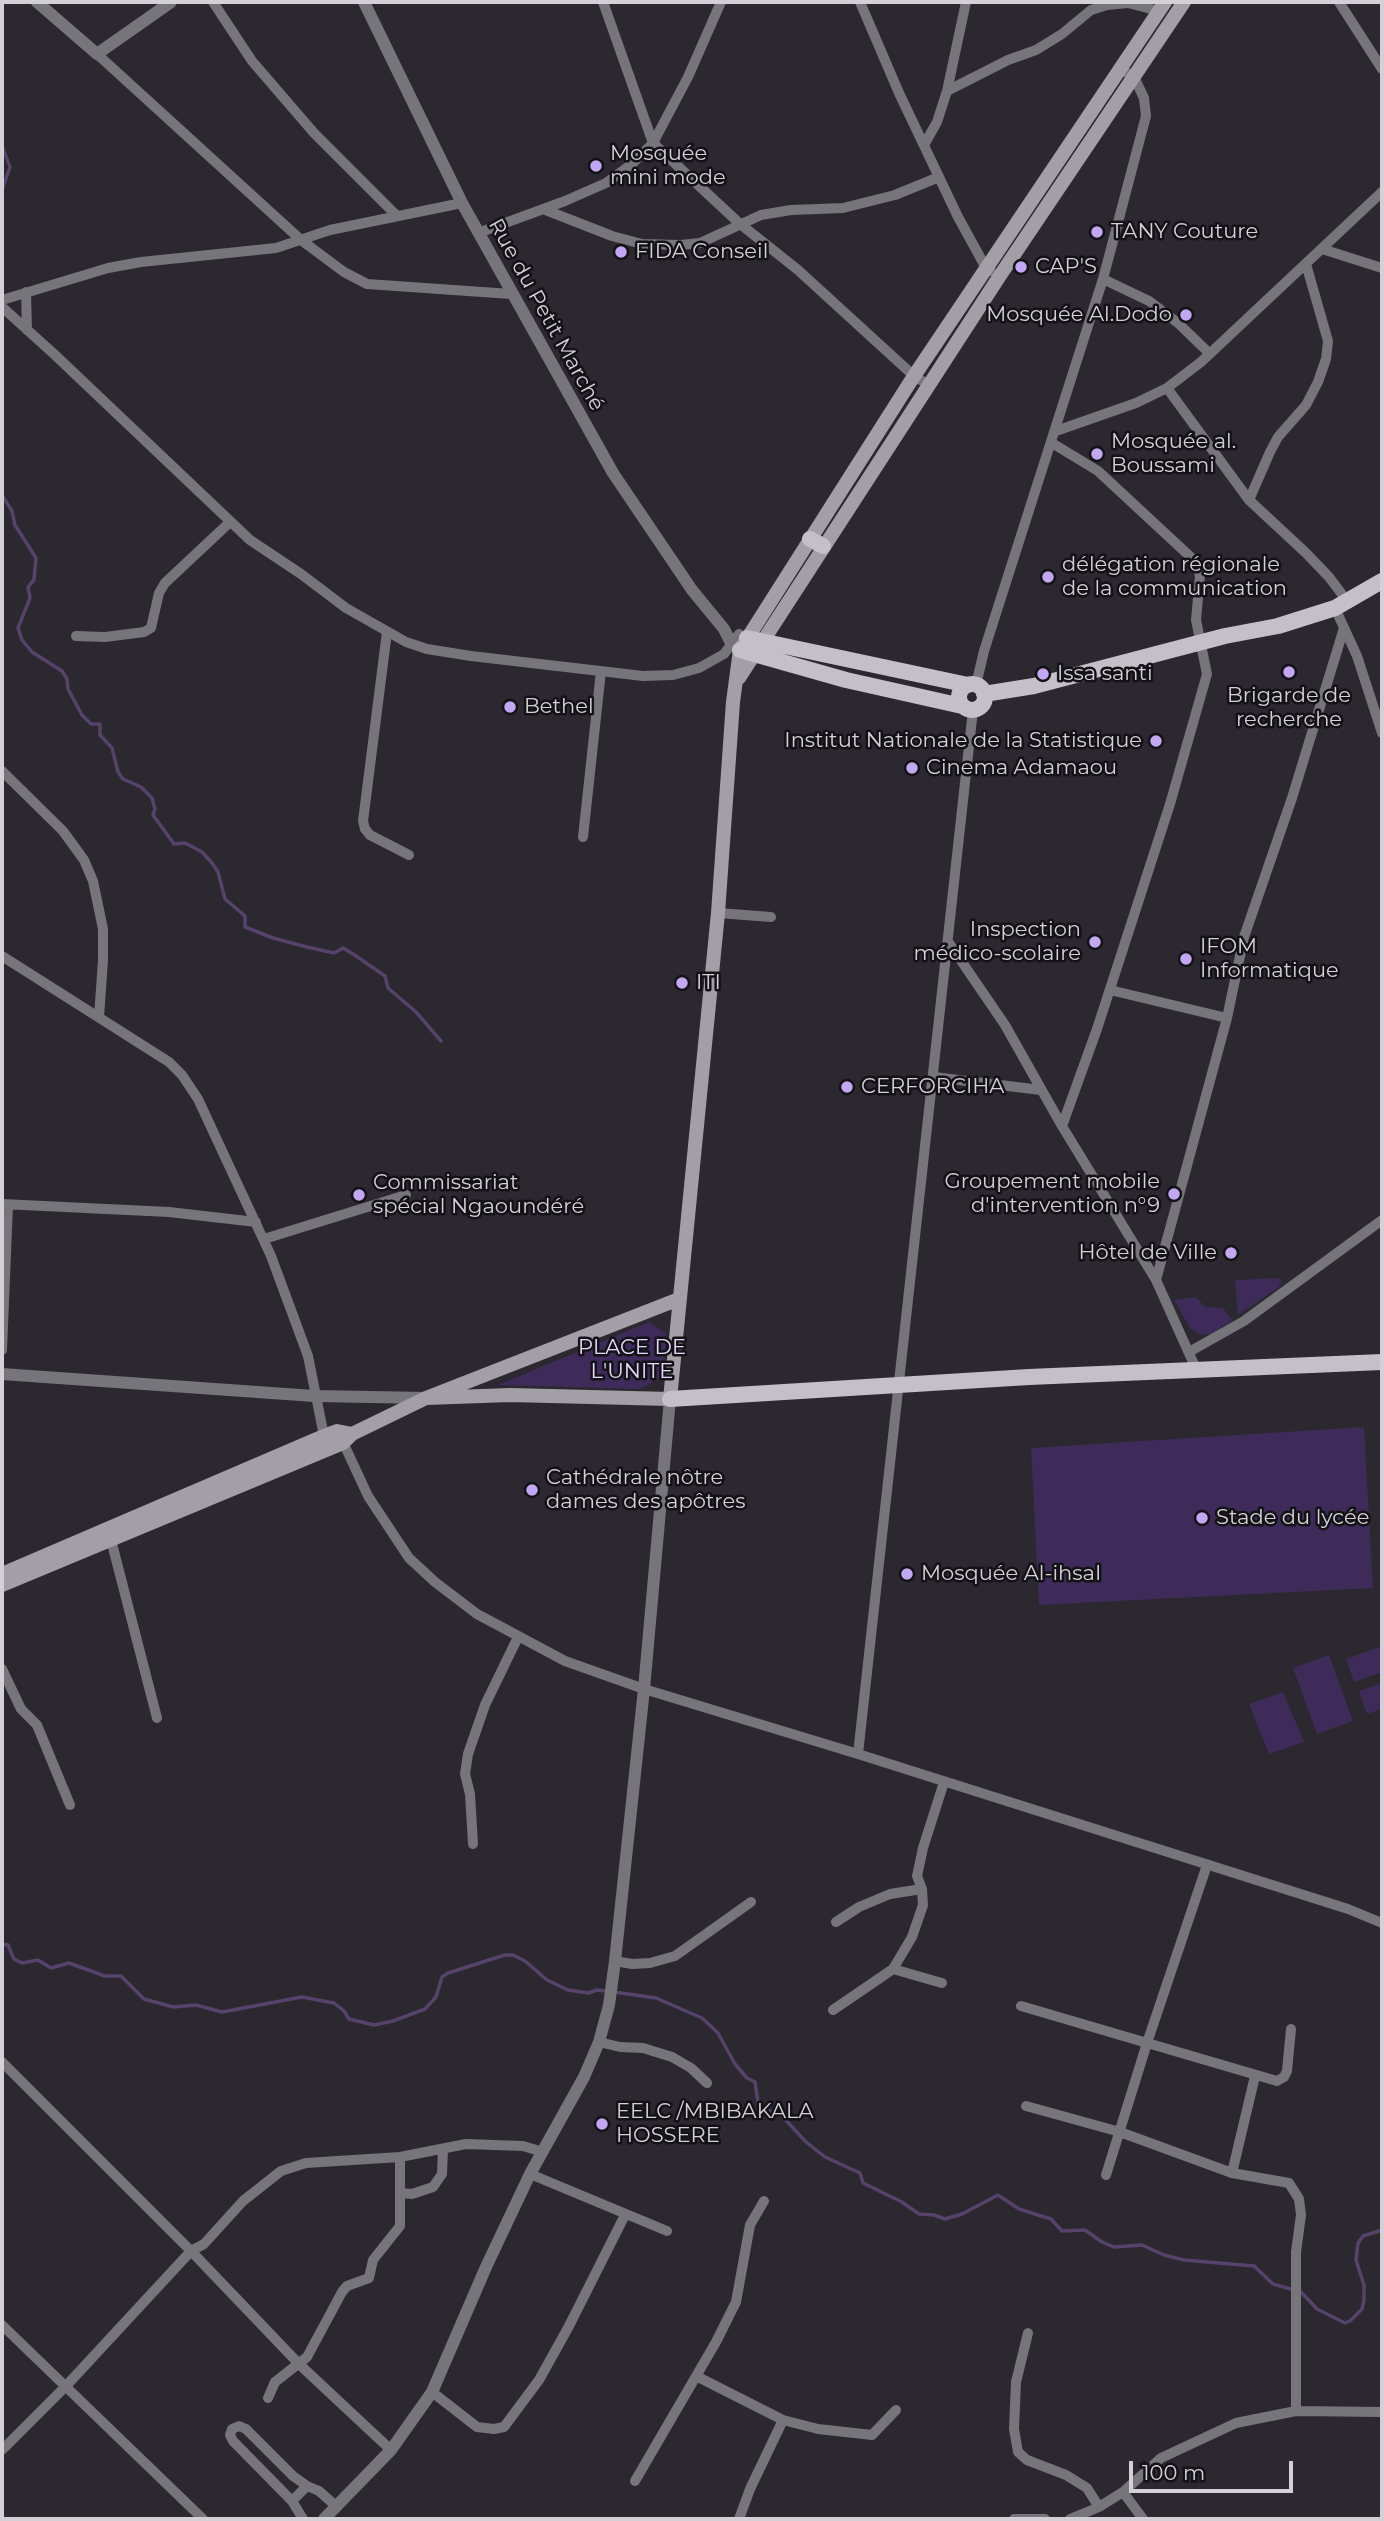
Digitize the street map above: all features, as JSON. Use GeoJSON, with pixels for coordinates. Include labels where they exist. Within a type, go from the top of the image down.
{"type":"FeatureCollection","features":[{"type":"Feature","properties":{"kind":"main road"},"geometry":{"type":"LineString","coordinates":[[670,1399],[718,913],[737,682],[746,644],[929,385],[1184,2]]}},
{"type":"Feature","properties":{"kind":"main road"},"geometry":{"type":"LineString","coordinates":[[817,543],[914,376],[1162,6]]}},
{"type":"Feature","properties":{"kind":"main road"},"geometry":{"type":"LineString","coordinates":[[746,644],[852,660],[976,688],[1034,686],[1225,636],[1278,626],[1341,605],[1382,580]]}},
{"type":"Feature","properties":{"kind":"main road"},"geometry":{"type":"LineString","coordinates":[[746,644],[846,680],[968,708],[981,706],[976,688]]}},
{"type":"Feature","properties":{"kind":"main road"},"geometry":{"type":"LineString","coordinates":[[846,680],[852,660]]}},
{"type":"Feature","properties":{"kind":"main road"},"geometry":{"type":"LineString","coordinates":[[968,708],[959,694],[976,688]]}},
{"type":"Feature","properties":{"kind":"main road"},"geometry":{"type":"LineString","coordinates":[[2,1585],[110,1535],[426,1398],[680,1298]]}},
{"type":"Feature","properties":{"kind":"main road"},"geometry":{"type":"LineString","coordinates":[[426,1398],[510,1395],[670,1399],[899,1384],[1382,1362]]}},
{"type":"Feature","properties":{"kind":"main road"},"geometry":{"type":"LineString","coordinates":[[2,1574],[110,1535],[339,1436]]}},
{"type":"Feature","properties":{"kind":"street"},"geometry":{"type":"LineString","coordinates":[[37,2],[300,240],[344,272],[367,284],[511,294]]}},
{"type":"Feature","properties":{"kind":"street"},"geometry":{"type":"LineString","coordinates":[[97,54],[171,2]]}},
{"type":"Feature","properties":{"kind":"street"},"geometry":{"type":"LineString","coordinates":[[213,2],[252,61],[314,133],[397,216]]}},
{"type":"Feature","properties":{"kind":"street","name":"Rue du Petit Marché"},"geometry":{"type":"LineString","coordinates":[[364,2],[461,203],[614,473],[692,590],[724,629],[746,644]]}},
{"type":"Feature","properties":{"kind":"street"},"geometry":{"type":"LineString","coordinates":[[603,2],[653,143],[739,223],[798,270],[914,376],[929,385]]}},
{"type":"Feature","properties":{"kind":"street"},"geometry":{"type":"LineString","coordinates":[[478,233],[606,183],[632,164],[653,143],[688,77],[721,2]]}},
{"type":"Feature","properties":{"kind":"street"},"geometry":{"type":"LineString","coordinates":[[860,2],[958,217],[986,268],[999,277]]}},
{"type":"Feature","properties":{"kind":"street"},"geometry":{"type":"LineString","coordinates":[[924,145],[937,122],[947,90],[966,2]]}},
{"type":"Feature","properties":{"kind":"street"},"geometry":{"type":"LineString","coordinates":[[1339,2],[1382,69]]}},
{"type":"Feature","properties":{"kind":"street"},"geometry":{"type":"LineString","coordinates":[[947,90],[1036,50],[1062,34],[1091,10],[1128,3],[1162,6]]}},
{"type":"Feature","properties":{"kind":"street"},"geometry":{"type":"LineString","coordinates":[[976,688],[984,651],[1103,279],[1146,116],[1144,98],[1135,79],[1122,69]]}},
{"type":"Feature","properties":{"kind":"street"},"geometry":{"type":"LineString","coordinates":[[542,209],[612,236],[642,244],[699,243],[761,215],[864,204],[939,177]]}},
{"type":"Feature","properties":{"kind":"street"},"geometry":{"type":"LineString","coordinates":[[1056,431],[1136,403],[1167,388],[1210,354],[1382,191]]}},
{"type":"Feature","properties":{"kind":"street"},"geometry":{"type":"LineString","coordinates":[[2,300],[64,279],[119,266],[276,248],[330,230],[461,203]]}},
{"type":"Feature","properties":{"kind":"street"},"geometry":{"type":"LineString","coordinates":[[1322,249],[1382,268]]}},
{"type":"Feature","properties":{"kind":"street"},"geometry":{"type":"LineString","coordinates":[[1249,500],[1269,452],[1278,437],[1306,405],[1326,359],[1328,341],[1306,264]]}},
{"type":"Feature","properties":{"kind":"street"},"geometry":{"type":"LineString","coordinates":[[1103,279],[1149,301],[1178,323],[1210,354]]}},
{"type":"Feature","properties":{"kind":"street"},"geometry":{"type":"LineString","coordinates":[[26,292],[27,330]]}},
{"type":"Feature","properties":{"kind":"street"},"geometry":{"type":"LineString","coordinates":[[2,307],[250,540],[346,608],[406,642],[427,649],[471,656],[643,676],[687,673],[746,644]]}},
{"type":"Feature","properties":{"kind":"street"},"geometry":{"type":"LineString","coordinates":[[1167,388],[1249,500],[1329,577],[1341,605],[1344,628],[1357,656],[1382,733]]}},
{"type":"Feature","properties":{"kind":"street"},"geometry":{"type":"LineString","coordinates":[[1052,443],[1098,471],[1196,562],[1200,576],[1196,620],[1207,674],[1170,804],[1110,990],[1062,1126]]}},
{"type":"Feature","properties":{"kind":"street"},"geometry":{"type":"LineString","coordinates":[[76,635],[105,637],[144,632],[150,628],[159,593],[165,583],[230,522]]}},
{"type":"Feature","properties":{"kind":"street"},"geometry":{"type":"LineString","coordinates":[[1156,1280],[1227,1017],[1244,937],[1292,798],[1344,628]]}},
{"type":"Feature","properties":{"kind":"street"},"geometry":{"type":"LineString","coordinates":[[387,632],[363,821],[370,835],[409,855]]}},
{"type":"Feature","properties":{"kind":"street"},"geometry":{"type":"LineString","coordinates":[[583,837],[601,671]]}},
{"type":"Feature","properties":{"kind":"street"},"geometry":{"type":"LineString","coordinates":[[858,1754],[949,943],[968,708]]}},
{"type":"Feature","properties":{"kind":"street"},"geometry":{"type":"LineString","coordinates":[[2,771],[63,831],[85,860],[93,881],[103,929],[99,1017]]}},
{"type":"Feature","properties":{"kind":"street"},"geometry":{"type":"LineString","coordinates":[[718,913],[771,917]]}},
{"type":"Feature","properties":{"kind":"street"},"geometry":{"type":"LineString","coordinates":[[949,943],[1005,1025],[1062,1126],[1156,1280],[1197,1371]]}},
{"type":"Feature","properties":{"kind":"street"},"geometry":{"type":"LineString","coordinates":[[2,956],[169,1062],[182,1075],[198,1099],[264,1239],[308,1356],[314,1395],[339,1436],[368,1496],[409,1558],[477,1614],[565,1661],[644,1689],[1348,1909],[1382,1923]]}},
{"type":"Feature","properties":{"kind":"street"},"geometry":{"type":"LineString","coordinates":[[1110,990],[1227,1017]]}},
{"type":"Feature","properties":{"kind":"street"},"geometry":{"type":"LineString","coordinates":[[934,1077],[1041,1090]]}},
{"type":"Feature","properties":{"kind":"street"},"geometry":{"type":"LineString","coordinates":[[264,1239],[406,1195]]}},
{"type":"Feature","properties":{"kind":"street"},"geometry":{"type":"LineString","coordinates":[[2,1350],[5,1205],[169,1212],[256,1222]]}},
{"type":"Feature","properties":{"kind":"street"},"geometry":{"type":"LineString","coordinates":[[1189,1352],[1244,1321],[1382,1220]]}},
{"type":"Feature","properties":{"kind":"street"},"geometry":{"type":"LineString","coordinates":[[2,1374],[314,1395],[426,1398]]}},
{"type":"Feature","properties":{"kind":"street"},"geometry":{"type":"LineString","coordinates":[[324,2519],[337,2507],[432,2392],[530,2174],[584,2077],[599,2042],[609,2005],[615,1961],[644,1689],[670,1399]]}},
{"type":"Feature","properties":{"kind":"street"},"geometry":{"type":"LineString","coordinates":[[110,1535],[157,1718]]}},
{"type":"Feature","properties":{"kind":"street"},"geometry":{"type":"LineString","coordinates":[[473,1844],[470,1794],[465,1774],[468,1754],[485,1706],[518,1637]]}},
{"type":"Feature","properties":{"kind":"street"},"geometry":{"type":"LineString","coordinates":[[2,1669],[21,1709],[37,1725],[71,1805]]}},
{"type":"Feature","properties":{"kind":"street"},"geometry":{"type":"LineString","coordinates":[[833,2010],[875,1984],[893,1969],[912,1937],[923,1905],[922,1889],[917,1876],[944,1782]]}},
{"type":"Feature","properties":{"kind":"street"},"geometry":{"type":"LineString","coordinates":[[1106,2175],[1207,1865]]}},
{"type":"Feature","properties":{"kind":"street"},"geometry":{"type":"LineString","coordinates":[[836,1922],[859,1907],[890,1894],[922,1889]]}},
{"type":"Feature","properties":{"kind":"street"},"geometry":{"type":"LineString","coordinates":[[615,1961],[650,1963],[675,1956],[751,1902]]}},
{"type":"Feature","properties":{"kind":"street"},"geometry":{"type":"LineString","coordinates":[[893,1969],[942,1983]]}},
{"type":"Feature","properties":{"kind":"street"},"geometry":{"type":"LineString","coordinates":[[1021,2006],[1277,2081],[1284,2077],[1291,2029]]}},
{"type":"Feature","properties":{"kind":"street"},"geometry":{"type":"LineString","coordinates":[[599,2042],[620,2047],[643,2048],[672,2057],[691,2068],[707,2083]]}},
{"type":"Feature","properties":{"kind":"street"},"geometry":{"type":"LineString","coordinates":[[2,2062],[191,2251],[300,2365],[387,2446]]}},
{"type":"Feature","properties":{"kind":"street"},"geometry":{"type":"LineString","coordinates":[[1232,2173],[1255,2076]]}},
{"type":"Feature","properties":{"kind":"street"},"geometry":{"type":"LineString","coordinates":[[1026,2106],[1120,2132],[1232,2173],[1289,2183],[1299,2199],[1301,2215],[1296,2252],[1296,2411]]}},
{"type":"Feature","properties":{"kind":"street"},"geometry":{"type":"LineString","coordinates":[[2,2450],[66,2386],[191,2251],[204,2244],[243,2201],[281,2171],[306,2163],[400,2157],[466,2144],[504,2144],[543,2152]]}},
{"type":"Feature","properties":{"kind":"street"},"geometry":{"type":"LineString","coordinates":[[400,2193],[412,2194],[433,2187],[442,2174],[443,2149]]}},
{"type":"Feature","properties":{"kind":"street"},"geometry":{"type":"LineString","coordinates":[[268,2398],[275,2382],[307,2357],[347,2286],[369,2278],[373,2260],[400,2226],[400,2157]]}},
{"type":"Feature","properties":{"kind":"street"},"geometry":{"type":"LineString","coordinates":[[530,2174],[667,2231]]}},
{"type":"Feature","properties":{"kind":"street"},"geometry":{"type":"LineString","coordinates":[[635,2481],[736,2302],[750,2225],[764,2201]]}},
{"type":"Feature","properties":{"kind":"street"},"geometry":{"type":"LineString","coordinates":[[432,2392],[477,2427],[504,2427],[545,2369],[625,2215]]}},
{"type":"Feature","properties":{"kind":"street"},"geometry":{"type":"LineString","coordinates":[[2,2325],[203,2519]]}},
{"type":"Feature","properties":{"kind":"street"},"geometry":{"type":"LineString","coordinates":[[1028,2333],[1016,2382],[1014,2429],[1018,2452],[1027,2460],[1066,2475],[1087,2488],[1099,2507]]}},
{"type":"Feature","properties":{"kind":"street"},"geometry":{"type":"LineString","coordinates":[[696,2376],[782,2420],[818,2429],[872,2435],[896,2410]]}},
{"type":"Feature","properties":{"kind":"street"},"geometry":{"type":"LineString","coordinates":[[1070,2519],[1099,2507],[1123,2492],[1161,2458],[1236,2423],[1296,2411],[1382,2412]]}},
{"type":"Feature","properties":{"kind":"street"},"geometry":{"type":"LineString","coordinates":[[739,2519],[782,2420]]}},
{"type":"Feature","properties":{"kind":"street"},"geometry":{"type":"LineString","coordinates":[[303,2519],[292,2501],[233,2441],[230,2435],[232,2429],[239,2426],[246,2429],[293,2476],[319,2491],[337,2507]]}},
{"type":"Feature","properties":{"kind":"street"},"geometry":{"type":"LineString","coordinates":[[292,2501],[307,2486]]}},
{"type":"Feature","properties":{"kind":"street"},"geometry":{"type":"LineString","coordinates":[[1123,2492],[1143,2519]]}},
{"type":"Feature","properties":{"kind":"street"},"geometry":{"type":"LineString","coordinates":[[1014,2519],[1045,2519]]}},
{"type":"Feature","properties":{"kind":"green space"},"geometry":{"type":"Polygon","coordinates":[[[1235,1280],[1282,1280],[1279,1287],[1238,1315],[1235,1280]]]}},
{"type":"Feature","properties":{"kind":"green space"},"geometry":{"type":"Polygon","coordinates":[[[1196,1297],[1205,1307],[1223,1308],[1232,1320],[1211,1334],[1202,1335],[1190,1328],[1174,1300],[1196,1297]]]}},
{"type":"Feature","properties":{"kind":"green space","name":"PLACE DE L'UNITE"},"geometry":{"type":"Polygon","coordinates":[[[649,1322],[666,1333],[664,1375],[640,1389],[498,1385],[649,1322]]]}},
{"type":"Feature","properties":{"kind":"green space","name":"Stade du lycée"},"geometry":{"type":"Polygon","coordinates":[[[1364,1427],[1373,1588],[1039,1605],[1031,1448],[1364,1427]]]}},
{"type":"Feature","properties":{"kind":"green space"},"geometry":{"type":"Polygon","coordinates":[[[1382,1646],[1382,1672],[1354,1682],[1346,1659],[1382,1646]]]}},
{"type":"Feature","properties":{"kind":"green space"},"geometry":{"type":"Polygon","coordinates":[[[1329,1655],[1353,1721],[1317,1734],[1293,1668],[1329,1655]]]}},
{"type":"Feature","properties":{"kind":"green space"},"geometry":{"type":"Polygon","coordinates":[[[1382,1683],[1382,1709],[1367,1714],[1359,1691],[1382,1683]]]}},
{"type":"Feature","properties":{"kind":"green space"},"geometry":{"type":"Polygon","coordinates":[[[1283,1692],[1304,1742],[1269,1754],[1249,1704],[1283,1692]]]}},
{"type":"Feature","properties":{"kind":"waterway"},"geometry":{"type":"LineString","coordinates":[[2,146],[10,167],[2,190]]}},
{"type":"Feature","properties":{"kind":"waterway"},"geometry":{"type":"LineString","coordinates":[[2,495],[12,511],[15,525],[36,558],[34,580],[28,587],[30,598],[18,628],[22,640],[32,652],[62,671],[82,715],[91,724],[100,724],[100,735],[112,748],[118,772],[123,779],[141,787],[152,798],[155,809],[153,815],[174,844],[185,843],[202,852],[212,863],[218,872],[225,899],[245,916],[245,927],[273,938],[334,953],[343,948],[385,976],[388,988],[416,1012],[441,1041]]}},
{"type":"Feature","properties":{"kind":"waterway"},"geometry":{"type":"LineString","coordinates":[[2,1944],[8,1945],[14,1959],[22,1963],[38,1960],[51,1968],[69,1963],[105,1976],[121,1976],[144,1999],[173,2007],[196,2005],[222,2012],[302,1997],[334,2003],[349,2019],[374,2025],[425,2009],[436,1997],[442,1977],[448,1973],[505,1955],[513,1955],[525,1961],[547,1980],[568,1990],[588,1993],[606,1991]]}},
{"type":"Feature","properties":{"kind":"waterway"},"geometry":{"type":"LineString","coordinates":[[614,1992],[656,1998],[702,2018],[718,2033],[735,2064],[747,2078],[755,2082],[758,2102],[764,2108],[783,2117],[806,2142],[825,2157],[860,2173],[863,2183],[902,2202],[919,2214],[945,2219],[962,2214],[998,2195],[1019,2209],[1051,2219],[1062,2231],[1085,2230],[1114,2247],[1142,2245],[1184,2260],[1254,2266],[1273,2284],[1301,2292],[1317,2309],[1345,2323],[1362,2309],[1364,2300],[1364,2285],[1356,2260],[1358,2243],[1363,2236],[1382,2230]]}},
{"type":"Feature","properties":{"kind":"place","name":"Mosquée mini mode"},"geometry":{"type":"Point","coordinates":[596,166]}},
{"type":"Feature","properties":{"kind":"place","name":"TANY Couture"},"geometry":{"type":"Point","coordinates":[1097,232]}},
{"type":"Feature","properties":{"kind":"place","name":"FIDA Conseil"},"geometry":{"type":"Point","coordinates":[621,252]}},
{"type":"Feature","properties":{"kind":"place","name":"CAP'S"},"geometry":{"type":"Point","coordinates":[1021,267]}},
{"type":"Feature","properties":{"kind":"place","name":"Mosquée Al.Dodo"},"geometry":{"type":"Point","coordinates":[1186,315]}},
{"type":"Feature","properties":{"kind":"place","name":"Mosquée al. Boussami"},"geometry":{"type":"Point","coordinates":[1097,454]}},
{"type":"Feature","properties":{"kind":"place","name":"délégation régionale de la communication"},"geometry":{"type":"Point","coordinates":[1048,577]}},
{"type":"Feature","properties":{"kind":"place","name":"Brigarde de recherche"},"geometry":{"type":"Point","coordinates":[1289,672]}},
{"type":"Feature","properties":{"kind":"place","name":"Issa santi"},"geometry":{"type":"Point","coordinates":[1043,674]}},
{"type":"Feature","properties":{"kind":"place","name":"Bethel"},"geometry":{"type":"Point","coordinates":[510,707]}},
{"type":"Feature","properties":{"kind":"place","name":"Institut Nationale de la Statistique"},"geometry":{"type":"Point","coordinates":[1156,741]}},
{"type":"Feature","properties":{"kind":"place","name":"Cinema Adamaou"},"geometry":{"type":"Point","coordinates":[912,768]}},
{"type":"Feature","properties":{"kind":"place","name":"Inspection médico-scolaire"},"geometry":{"type":"Point","coordinates":[1095,942]}},
{"type":"Feature","properties":{"kind":"place","name":"IFOM Informatique"},"geometry":{"type":"Point","coordinates":[1186,959]}},
{"type":"Feature","properties":{"kind":"place","name":"ITI"},"geometry":{"type":"Point","coordinates":[682,983]}},
{"type":"Feature","properties":{"kind":"place","name":"CERFORCIHA"},"geometry":{"type":"Point","coordinates":[847,1087]}},
{"type":"Feature","properties":{"kind":"place","name":"Groupement mobile d'intervention n°9"},"geometry":{"type":"Point","coordinates":[1174,1194]}},
{"type":"Feature","properties":{"kind":"place","name":"Commissariat spécial Ngaoundéré"},"geometry":{"type":"Point","coordinates":[359,1195]}},
{"type":"Feature","properties":{"kind":"place","name":"Hôtel de Ville"},"geometry":{"type":"Point","coordinates":[1231,1253]}},
{"type":"Feature","properties":{"kind":"place","name":"Cathédrale nôtre dames des apôtres"},"geometry":{"type":"Point","coordinates":[532,1490]}},
{"type":"Feature","properties":{"kind":"place","name":"Stade du lycée"},"geometry":{"type":"Point","coordinates":[1202,1518]}},
{"type":"Feature","properties":{"kind":"place","name":"Mosquée Al-ihsaI"},"geometry":{"type":"Point","coordinates":[907,1574]}},
{"type":"Feature","properties":{"kind":"place","name":"EELC /MBIBAKALA HOSSERE"},"geometry":{"type":"Point","coordinates":[602,2124]}}]}
